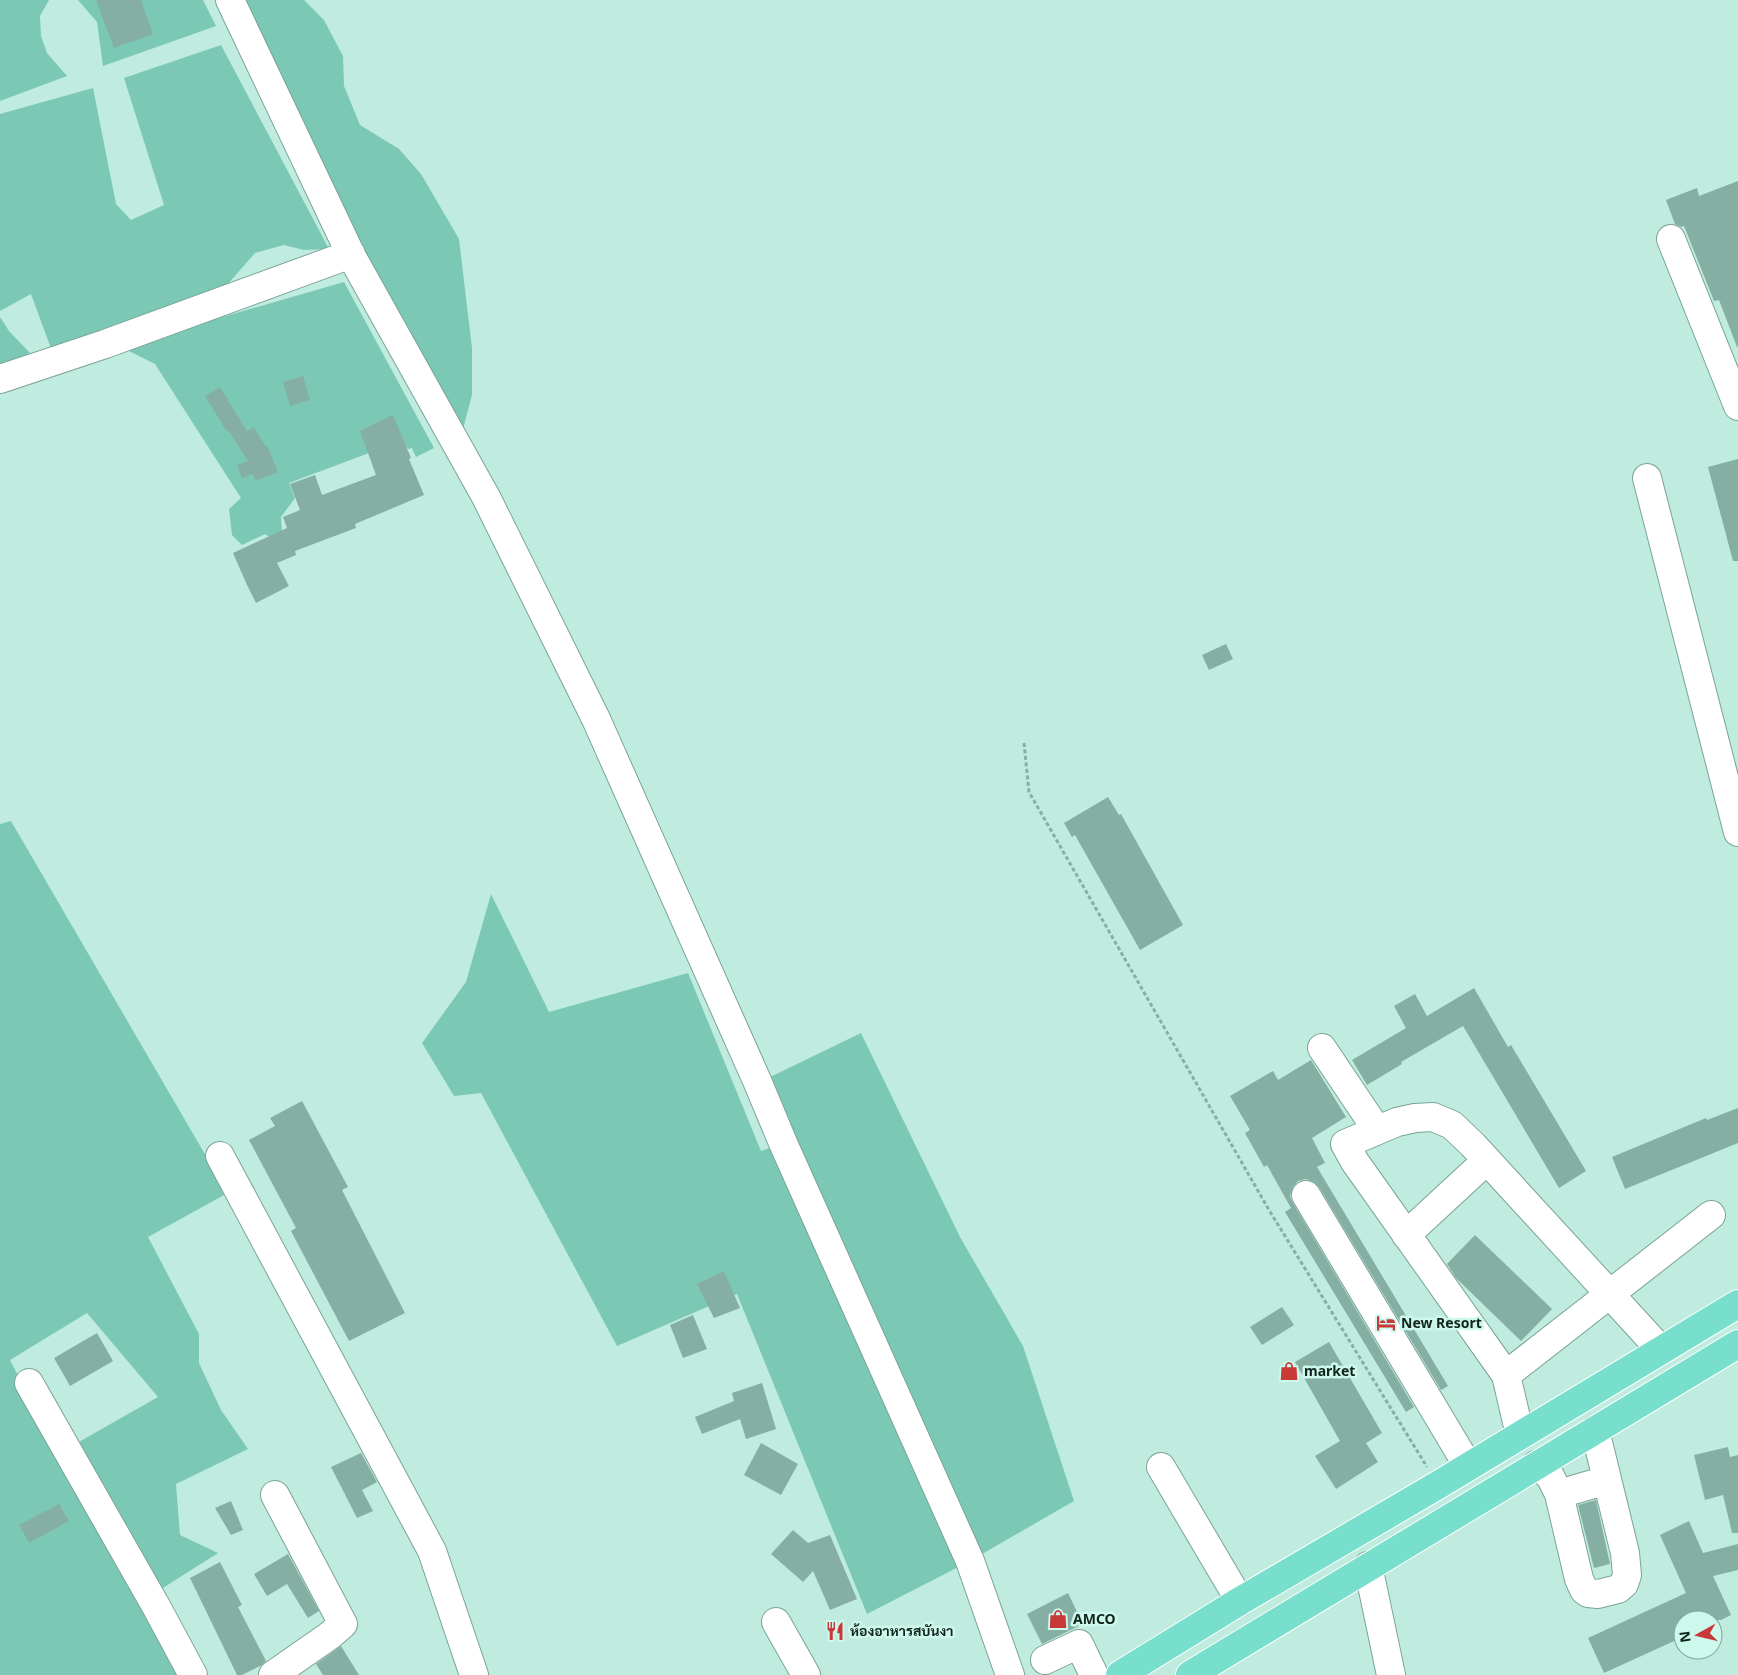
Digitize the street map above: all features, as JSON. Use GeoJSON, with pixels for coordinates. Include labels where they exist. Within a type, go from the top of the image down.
{"type":"FeatureCollection","features":[{"type":"Feature","properties":{"kind":"main road"},"geometry":{"type":"LineString","coordinates":[[1120,1675],[1240,1601],[1438,1485],[1738,1304]]}},
{"type":"Feature","properties":{"kind":"main road"},"geometry":{"type":"LineString","coordinates":[[1190,1675],[1738,1344]]}},
{"type":"Feature","properties":{"kind":"street"},"geometry":{"type":"LineString","coordinates":[[230,0],[351,254],[486,497],[596,719],[970,1561],[1010,1675]]}},
{"type":"Feature","properties":{"kind":"street"},"geometry":{"type":"LineString","coordinates":[[1671,239],[1738,406]]}},
{"type":"Feature","properties":{"kind":"street"},"geometry":{"type":"LineString","coordinates":[[0,379],[105,344],[351,254]]}},
{"type":"Feature","properties":{"kind":"street"},"geometry":{"type":"LineString","coordinates":[[1647,478],[1738,832]]}},
{"type":"Feature","properties":{"kind":"street"},"geometry":{"type":"LineString","coordinates":[[1322,1048],[1377,1130]]}},
{"type":"Feature","properties":{"kind":"street"},"geometry":{"type":"LineString","coordinates":[[1520,1435],[1506,1375],[1355,1162],[1345,1144],[1406,1120],[1433,1117],[1452,1125],[1487,1160],[1660,1350]]}},
{"type":"Feature","properties":{"kind":"street"},"geometry":{"type":"LineString","coordinates":[[220,1156],[432,1551],[474,1675]]}},
{"type":"Feature","properties":{"kind":"street"},"geometry":{"type":"LineString","coordinates":[[1406,1235],[1487,1160]]}},
{"type":"Feature","properties":{"kind":"street"},"geometry":{"type":"LineString","coordinates":[[1306,1196],[1468,1466]]}},
{"type":"Feature","properties":{"kind":"street"},"geometry":{"type":"LineString","coordinates":[[1506,1375],[1711,1215]]}},
{"type":"Feature","properties":{"kind":"street"},"geometry":{"type":"LineString","coordinates":[[29,1382],[193,1675]]}},
{"type":"Feature","properties":{"kind":"street"},"geometry":{"type":"LineString","coordinates":[[1536,1465],[1550,1476],[1559,1494],[1578,1579],[1584,1590],[1591,1594],[1618,1589],[1624,1584],[1628,1570],[1595,1430]]}},
{"type":"Feature","properties":{"kind":"street"},"geometry":{"type":"LineString","coordinates":[[1162,1467],[1240,1601]]}},
{"type":"Feature","properties":{"kind":"street"},"geometry":{"type":"LineString","coordinates":[[1559,1494],[1608,1480]]}},
{"type":"Feature","properties":{"kind":"street"},"geometry":{"type":"LineString","coordinates":[[273,1675],[343,1624],[274,1495]]}},
{"type":"Feature","properties":{"kind":"street"},"geometry":{"type":"LineString","coordinates":[[1368,1566],[1391,1675]]}},
{"type":"Feature","properties":{"kind":"street"},"geometry":{"type":"LineString","coordinates":[[776,1622],[807,1674]]}},
{"type":"Feature","properties":{"kind":"street"},"geometry":{"type":"LineString","coordinates":[[1045,1660],[1079,1644],[1094,1675]]}},
{"type":"Feature","properties":{"kind":"path"},"geometry":{"type":"LineString","coordinates":[[1024,743],[1029,792],[1269,1210],[1438,1485]]}},
{"type":"Feature","properties":{"kind":"green space"},"geometry":{"type":"Polygon","coordinates":[[[0,0],[49,0],[40,16],[41,36],[47,53],[67,76],[0,101],[0,0]]]}},
{"type":"Feature","properties":{"kind":"green space"},"geometry":{"type":"Polygon","coordinates":[[[78,0],[203,0],[216,26],[103,66],[97,22],[78,0]]]}},
{"type":"Feature","properties":{"kind":"green space"},"geometry":{"type":"Polygon","coordinates":[[[245,0],[304,0],[324,20],[343,56],[344,86],[360,125],[399,149],[421,174],[459,239],[472,348],[472,395],[463,429],[353,234],[245,0]]]}},
{"type":"Feature","properties":{"kind":"green space"},"geometry":{"type":"Polygon","coordinates":[[[221,45],[329,249],[304,250],[284,245],[255,253],[213,301],[53,354],[31,294],[0,311],[0,114],[93,88],[116,204],[131,220],[164,205],[124,78],[221,45]]]}},
{"type":"Feature","properties":{"kind":"green space"},"geometry":{"type":"Polygon","coordinates":[[[344,282],[434,448],[416,457],[412,448],[408,449],[406,446],[369,453],[289,483],[295,498],[281,517],[283,546],[265,534],[242,545],[232,535],[229,509],[241,498],[155,364],[125,349],[174,331],[344,282]]]}},
{"type":"Feature","properties":{"kind":"green space"},"geometry":{"type":"Polygon","coordinates":[[[0,317],[9,331],[30,353],[0,365],[0,317]]]}},
{"type":"Feature","properties":{"kind":"green space"},"geometry":{"type":"Polygon","coordinates":[[[11,821],[206,1156],[224,1195],[148,1237],[199,1334],[199,1363],[221,1410],[248,1449],[176,1484],[180,1535],[218,1553],[155,1593],[70,1447],[158,1397],[87,1313],[10,1360],[107,1549],[179,1675],[0,1675],[0,824],[11,821]]]}},
{"type":"Feature","properties":{"kind":"green space"},"geometry":{"type":"Polygon","coordinates":[[[491,894],[549,1012],[688,973],[761,1151],[783,1143],[758,1083],[861,1033],[960,1237],[1023,1346],[1074,1501],[970,1561],[867,1614],[737,1294],[617,1346],[481,1093],[454,1096],[422,1043],[466,982],[491,894]]]}},
{"type":"Feature","properties":{"kind":"building"},"geometry":{"type":"Polygon","coordinates":[[[96,0],[141,0],[153,34],[114,48],[96,0]]]}},
{"type":"Feature","properties":{"kind":"building"},"geometry":{"type":"Polygon","coordinates":[[[1738,181],[1737,347],[1719,300],[1714,301],[1684,226],[1681,227],[1675,224],[1666,200],[1697,188],[1699,196],[1738,181]]]}},
{"type":"Feature","properties":{"kind":"building"},"geometry":{"type":"Polygon","coordinates":[[[303,376],[310,400],[290,406],[283,382],[303,376]]]}},
{"type":"Feature","properties":{"kind":"building"},"geometry":{"type":"Polygon","coordinates":[[[220,387],[247,431],[254,427],[266,447],[268,447],[278,472],[255,481],[253,474],[242,478],[237,465],[248,461],[229,431],[227,432],[205,396],[220,387]]]}},
{"type":"Feature","properties":{"kind":"building"},"geometry":{"type":"Polygon","coordinates":[[[393,415],[424,495],[355,524],[356,528],[295,551],[296,555],[277,563],[289,586],[256,603],[233,553],[287,528],[283,517],[300,510],[290,484],[315,475],[322,495],[376,475],[360,431],[393,415]]]}},
{"type":"Feature","properties":{"kind":"building"},"geometry":{"type":"Polygon","coordinates":[[[1738,459],[1738,561],[1733,561],[1708,467],[1738,459]]]}},
{"type":"Feature","properties":{"kind":"building"},"geometry":{"type":"Polygon","coordinates":[[[1226,644],[1233,659],[1209,670],[1202,655],[1226,644]]]}},
{"type":"Feature","properties":{"kind":"building"},"geometry":{"type":"Polygon","coordinates":[[[1108,797],[1119,815],[1121,814],[1183,925],[1140,950],[1075,835],[1072,837],[1064,823],[1108,797]]]}},
{"type":"Feature","properties":{"kind":"building"},"geometry":{"type":"Polygon","coordinates":[[[1474,988],[1508,1047],[1511,1045],[1586,1171],[1559,1188],[1463,1026],[1401,1062],[1402,1064],[1367,1085],[1352,1060],[1406,1028],[1394,1006],[1415,994],[1427,1016],[1474,988]]]}},
{"type":"Feature","properties":{"kind":"building"},"geometry":{"type":"Polygon","coordinates":[[[1311,1060],[1346,1117],[1312,1138],[1325,1163],[1317,1167],[1448,1386],[1441,1390],[1319,1187],[1314,1182],[1306,1179],[1298,1181],[1293,1187],[1290,1196],[1414,1407],[1406,1412],[1285,1212],[1291,1208],[1267,1165],[1264,1167],[1245,1133],[1250,1130],[1230,1096],[1273,1071],[1278,1080],[1311,1060]]]}},
{"type":"Feature","properties":{"kind":"building"},"geometry":{"type":"Polygon","coordinates":[[[302,1101],[348,1187],[342,1190],[405,1313],[349,1341],[291,1231],[296,1228],[249,1140],[275,1126],[270,1118],[302,1101]]]}},
{"type":"Feature","properties":{"kind":"building"},"geometry":{"type":"Polygon","coordinates":[[[1738,1108],[1738,1143],[1625,1189],[1612,1157],[1706,1118],[1707,1120],[1738,1108]]]}},
{"type":"Feature","properties":{"kind":"building"},"geometry":{"type":"Polygon","coordinates":[[[1475,1235],[1552,1309],[1521,1341],[1456,1278],[1447,1264],[1475,1235]]]}},
{"type":"Feature","properties":{"kind":"building"},"geometry":{"type":"Polygon","coordinates":[[[724,1271],[740,1308],[714,1318],[697,1284],[724,1271]]]}},
{"type":"Feature","properties":{"kind":"building"},"geometry":{"type":"Polygon","coordinates":[[[1282,1307],[1294,1325],[1262,1345],[1250,1327],[1282,1307]]]}},
{"type":"Feature","properties":{"kind":"building"},"geometry":{"type":"Polygon","coordinates":[[[693,1315],[707,1349],[683,1358],[670,1325],[693,1315]]]}},
{"type":"Feature","properties":{"kind":"building"},"geometry":{"type":"Polygon","coordinates":[[[97,1333],[113,1361],[70,1386],[54,1358],[97,1333]]]}},
{"type":"Feature","properties":{"kind":"building"},"geometry":{"type":"Polygon","coordinates":[[[1329,1342],[1382,1433],[1366,1443],[1378,1462],[1336,1489],[1315,1456],[1340,1441],[1295,1362],[1329,1342]]]}},
{"type":"Feature","properties":{"kind":"building"},"geometry":{"type":"Polygon","coordinates":[[[762,1383],[776,1429],[746,1439],[740,1419],[702,1434],[695,1417],[734,1401],[732,1393],[762,1383]]]}},
{"type":"Feature","properties":{"kind":"building"},"geometry":{"type":"Polygon","coordinates":[[[761,1443],[798,1464],[781,1495],[744,1475],[761,1443]]]}},
{"type":"Feature","properties":{"kind":"building"},"geometry":{"type":"Polygon","coordinates":[[[1728,1447],[1730,1457],[1738,1455],[1738,1533],[1732,1533],[1723,1495],[1705,1500],[1694,1455],[1728,1447]]]}},
{"type":"Feature","properties":{"kind":"building"},"geometry":{"type":"Polygon","coordinates":[[[361,1453],[377,1482],[362,1490],[373,1511],[357,1518],[331,1467],[361,1453]]]}},
{"type":"Feature","properties":{"kind":"building"},"geometry":{"type":"Polygon","coordinates":[[[1596,1500],[1610,1564],[1594,1568],[1578,1505],[1596,1500]]]}},
{"type":"Feature","properties":{"kind":"building"},"geometry":{"type":"Polygon","coordinates":[[[231,1501],[243,1530],[231,1535],[215,1508],[231,1501]]]}},
{"type":"Feature","properties":{"kind":"building"},"geometry":{"type":"Polygon","coordinates":[[[59,1504],[69,1521],[29,1543],[19,1525],[59,1504]]]}},
{"type":"Feature","properties":{"kind":"building"},"geometry":{"type":"Polygon","coordinates":[[[1689,1521],[1703,1553],[1738,1544],[1738,1570],[1713,1576],[1731,1615],[1723,1619],[1723,1610],[1673,1610],[1673,1642],[1604,1673],[1588,1638],[1686,1593],[1660,1535],[1689,1521]]]}},
{"type":"Feature","properties":{"kind":"building"},"geometry":{"type":"Polygon","coordinates":[[[793,1530],[808,1543],[830,1535],[857,1599],[830,1610],[813,1571],[803,1582],[771,1554],[793,1530]]]}},
{"type":"Feature","properties":{"kind":"building"},"geometry":{"type":"Polygon","coordinates":[[[288,1554],[319,1611],[308,1618],[287,1584],[267,1596],[254,1574],[288,1554]]]}},
{"type":"Feature","properties":{"kind":"building"},"geometry":{"type":"Polygon","coordinates":[[[220,1562],[242,1605],[238,1607],[266,1661],[242,1675],[237,1675],[190,1578],[220,1562]]]}},
{"type":"Feature","properties":{"kind":"building"},"geometry":{"type":"Polygon","coordinates":[[[1068,1593],[1083,1624],[1042,1644],[1027,1614],[1068,1593]]]}},
{"type":"Feature","properties":{"kind":"building"},"geometry":{"type":"Polygon","coordinates":[[[341,1646],[359,1675],[323,1675],[316,1664],[341,1646]]]}},
{"type":"Feature","properties":{"kind":"place","name":"New Resort"},"geometry":{"type":"Point","coordinates":[1386,1323]}},
{"type":"Feature","properties":{"kind":"place","name":"market"},"geometry":{"type":"Point","coordinates":[1289,1371]}},
{"type":"Feature","properties":{"kind":"place","name":"AMCO"},"geometry":{"type":"Point","coordinates":[1058,1619]}},
{"type":"Feature","properties":{"kind":"place","name":"ห้องอาหารสบันงา"},"geometry":{"type":"Point","coordinates":[835,1631]}}]}
